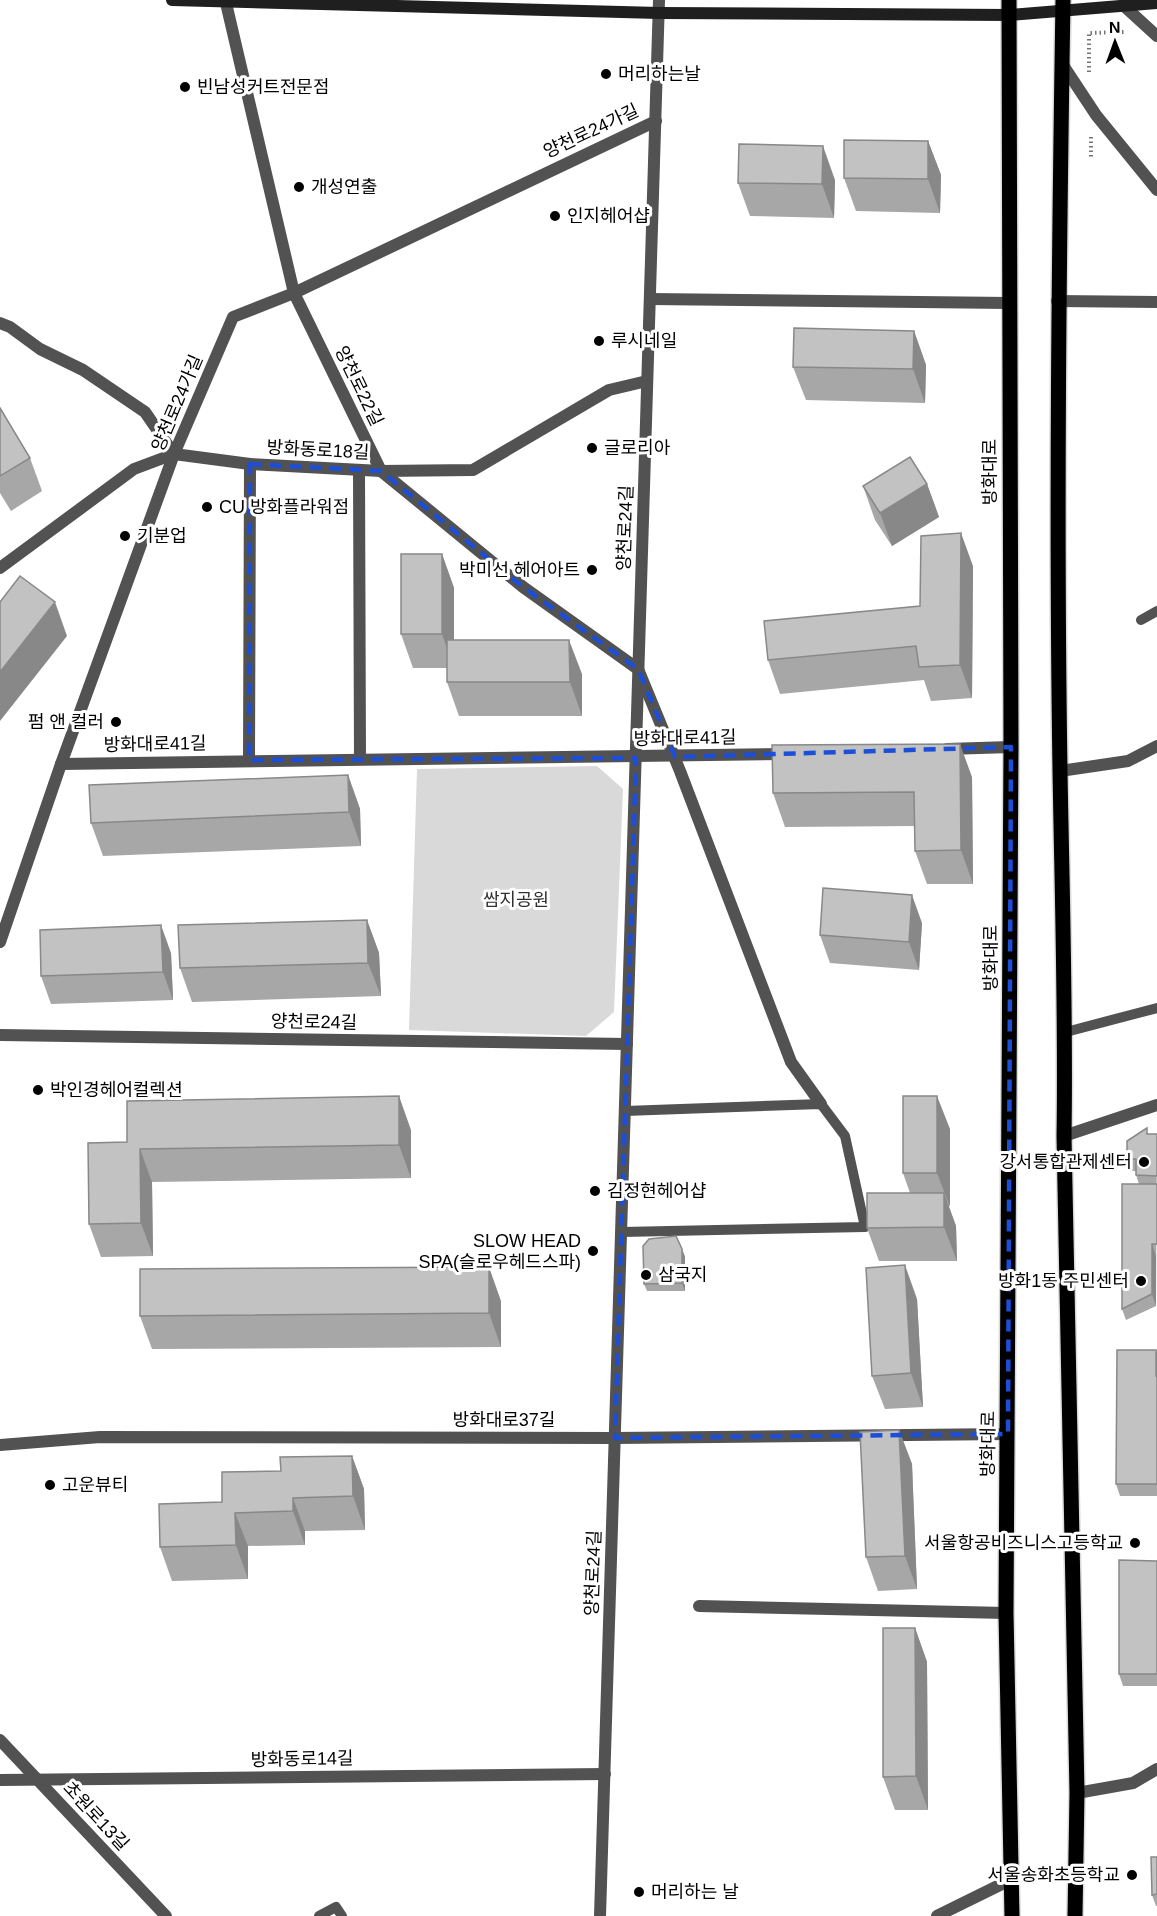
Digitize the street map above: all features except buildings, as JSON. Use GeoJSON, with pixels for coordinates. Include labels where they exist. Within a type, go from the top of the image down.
{"type":"FeatureCollection","features":[{"type":"Feature","properties":{"kind":"main road"},"geometry":{"type":"LineString","coordinates":[[172,0],[226,3],[659,7],[1009,8],[1157,3]]}},
{"type":"Feature","properties":{"kind":"main road"},"geometry":{"type":"LineString","coordinates":[[1063,6],[1060,61],[1057,301],[1060,771],[1066,1032],[1064,1136],[1077,1793],[1075,1916]]}},
{"type":"Feature","properties":{"kind":"main road","name":"방화대로"},"geometry":{"type":"LineString","coordinates":[[1009,8],[1011,747],[1006,1613],[1012,1916]]}},
{"type":"Feature","properties":{"kind":"street","name":"양천로22길"},"geometry":{"type":"LineString","coordinates":[[226,3],[294,293],[381,471],[523,587],[638,669]]}},
{"type":"Feature","properties":{"kind":"street"},"geometry":{"type":"LineString","coordinates":[[1123,5],[1157,36]]}},
{"type":"Feature","properties":{"kind":"street","name":"양천로24길"},"geometry":{"type":"LineString","coordinates":[[600,1916],[659,7]]}},
{"type":"Feature","properties":{"kind":"street"},"geometry":{"type":"LineString","coordinates":[[1060,61],[1096,114],[1157,190]]}},
{"type":"Feature","properties":{"kind":"street","name":"양천로24가길"},"geometry":{"type":"LineString","coordinates":[[0,942],[61,764],[174,454],[233,317],[294,293],[656,121]]}},
{"type":"Feature","properties":{"kind":"street"},"geometry":{"type":"LineString","coordinates":[[650,299],[1009,303]]}},
{"type":"Feature","properties":{"kind":"street"},"geometry":{"type":"LineString","coordinates":[[1057,301],[1157,302]]}},
{"type":"Feature","properties":{"kind":"street"},"geometry":{"type":"LineString","coordinates":[[0,323],[10,327],[40,349],[83,370],[145,412],[174,454]]}},
{"type":"Feature","properties":{"kind":"street","name":"방화동로18길"},"geometry":{"type":"LineString","coordinates":[[0,568],[134,469],[174,454],[250,464],[359,470],[473,470],[609,390],[647,381]]}},
{"type":"Feature","properties":{"kind":"street"},"geometry":{"type":"LineString","coordinates":[[249,760],[250,464]]}},
{"type":"Feature","properties":{"kind":"street"},"geometry":{"type":"LineString","coordinates":[[359,470],[360,759]]}},
{"type":"Feature","properties":{"kind":"street"},"geometry":{"type":"LineString","coordinates":[[638,669],[675,757],[791,1062],[821,1104]]}},
{"type":"Feature","properties":{"kind":"street"},"geometry":{"type":"LineString","coordinates":[[1060,771],[1128,761],[1157,746]]}},
{"type":"Feature","properties":{"kind":"street"},"geometry":{"type":"LineString","coordinates":[[930,749],[1011,747]]}},
{"type":"Feature","properties":{"kind":"street","name":"방화대로41길"},"geometry":{"type":"LineString","coordinates":[[61,764],[249,760],[636,758],[802,753]]}},
{"type":"Feature","properties":{"kind":"street","name":"양천로24길"},"geometry":{"type":"LineString","coordinates":[[0,1035],[627,1044]]}},
{"type":"Feature","properties":{"kind":"street"},"geometry":{"type":"LineString","coordinates":[[1064,1136],[1157,1105]]}},
{"type":"Feature","properties":{"kind":"street","name":"방화대로37길"},"geometry":{"type":"LineString","coordinates":[[0,1445],[100,1437],[615,1438],[1008,1434]]}},
{"type":"Feature","properties":{"kind":"street"},"geometry":{"type":"LineString","coordinates":[[699,1606],[1006,1613]]}},
{"type":"Feature","properties":{"kind":"street","name":"초원로13길"},"geometry":{"type":"LineString","coordinates":[[0,1740],[166,1916]]}},
{"type":"Feature","properties":{"kind":"street"},"geometry":{"type":"LineString","coordinates":[[1077,1793],[1133,1783],[1157,1769]]}},
{"type":"Feature","properties":{"kind":"street","name":"방화동로14길"},"geometry":{"type":"LineString","coordinates":[[0,1780],[604,1774]]}},
{"type":"Feature","properties":{"kind":"street"},"geometry":{"type":"LineString","coordinates":[[937,1916],[1012,1880]]}},
{"type":"Feature","properties":{"kind":"lane"},"geometry":{"type":"LineString","coordinates":[[1141,620],[1157,611]]}},
{"type":"Feature","properties":{"kind":"lane"},"geometry":{"type":"LineString","coordinates":[[1066,1032],[1157,1008]]}},
{"type":"Feature","properties":{"kind":"lane"},"geometry":{"type":"LineString","coordinates":[[622,1232],[865,1227],[845,1136],[821,1104],[625,1111]]}},
{"type":"Feature","properties":{"kind":"lane"},"geometry":{"type":"LineString","coordinates":[[319,1916],[336,1907],[342,1916]]}},
{"type":"Feature","properties":{"kind":"highlighted area"},"geometry":{"type":"Polygon","coordinates":[[[250,464],[381,471],[523,587],[638,669],[675,757],[1011,747],[1008,1434],[615,1438],[636,758],[249,760],[250,464]]]}},
{"type":"Feature","properties":{"kind":"green space","name":"쌈지공원"},"geometry":{"type":"Polygon","coordinates":[[[597,766],[623,789],[614,1012],[586,1036],[409,1030],[417,769],[597,766]]]}},
{"type":"Feature","properties":{"kind":"place","name":"머리하는날"},"geometry":{"type":"Point","coordinates":[606,74]}},
{"type":"Feature","properties":{"kind":"place","name":"빈남성커트전문점"},"geometry":{"type":"Point","coordinates":[185,87]}},
{"type":"Feature","properties":{"kind":"place","name":"개성연출"},"geometry":{"type":"Point","coordinates":[299,187]}},
{"type":"Feature","properties":{"kind":"place","name":"인지헤어샵"},"geometry":{"type":"Point","coordinates":[555,216]}},
{"type":"Feature","properties":{"kind":"place","name":"루시네일"},"geometry":{"type":"Point","coordinates":[599,341]}},
{"type":"Feature","properties":{"kind":"place","name":"글로리아"},"geometry":{"type":"Point","coordinates":[592,448]}},
{"type":"Feature","properties":{"kind":"place","name":"CU 방화플라워점"},"geometry":{"type":"Point","coordinates":[207,507]}},
{"type":"Feature","properties":{"kind":"place","name":"기분업"},"geometry":{"type":"Point","coordinates":[125,536]}},
{"type":"Feature","properties":{"kind":"place","name":"박미선 헤어아트"},"geometry":{"type":"Point","coordinates":[592,570]}},
{"type":"Feature","properties":{"kind":"place","name":"펌 앤 컬러"},"geometry":{"type":"Point","coordinates":[116,722]}},
{"type":"Feature","properties":{"kind":"place","name":"박인경헤어컬렉션"},"geometry":{"type":"Point","coordinates":[38,1090]}},
{"type":"Feature","properties":{"kind":"place","name":"강서통합관제센터"},"geometry":{"type":"Point","coordinates":[1144,1162]}},
{"type":"Feature","properties":{"kind":"place","name":"김정현헤어샵"},"geometry":{"type":"Point","coordinates":[595,1191]}},
{"type":"Feature","properties":{"kind":"place","name":"SLOW HEAD SPA(슬로우헤드스파)"},"geometry":{"type":"Point","coordinates":[593,1251]}},
{"type":"Feature","properties":{"kind":"place","name":"삼국지"},"geometry":{"type":"Point","coordinates":[646,1275]}},
{"type":"Feature","properties":{"kind":"place","name":"방화1동 주민센터"},"geometry":{"type":"Point","coordinates":[1141,1281]}},
{"type":"Feature","properties":{"kind":"place","name":"고운뷰티"},"geometry":{"type":"Point","coordinates":[50,1485]}},
{"type":"Feature","properties":{"kind":"place","name":"서울항공비즈니스고등학교"},"geometry":{"type":"Point","coordinates":[1135,1543]}},
{"type":"Feature","properties":{"kind":"place","name":"서울송화초등학교"},"geometry":{"type":"Point","coordinates":[1132,1875]}},
{"type":"Feature","properties":{"kind":"place","name":"머리하는 날"},"geometry":{"type":"Point","coordinates":[639,1892]}}]}
